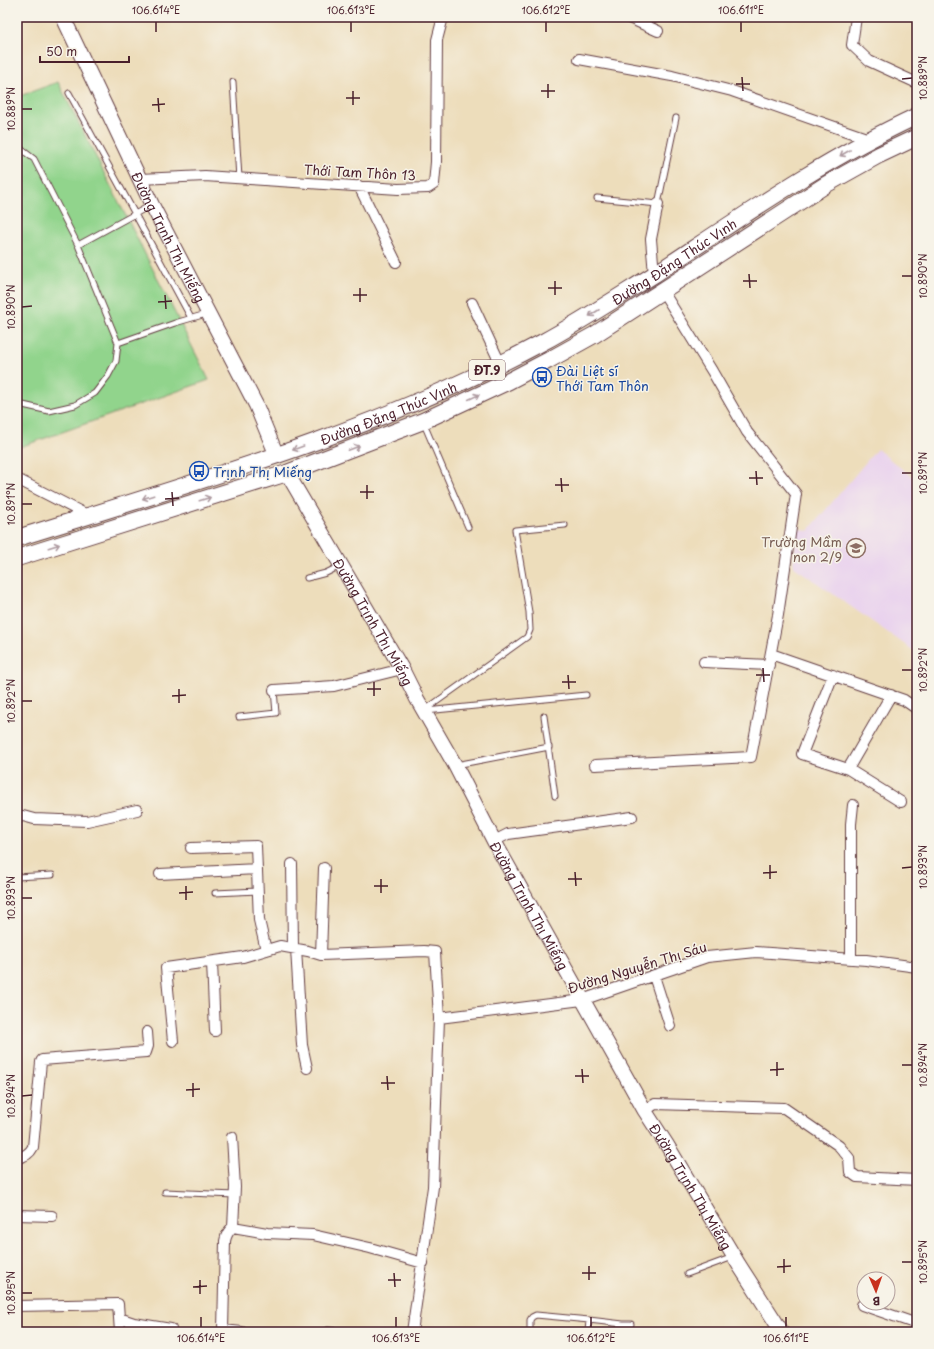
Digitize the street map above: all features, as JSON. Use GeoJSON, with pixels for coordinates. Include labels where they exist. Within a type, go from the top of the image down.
{"type":"FeatureCollection","features":[{"type":"Feature","properties":{"kind":"main road","name":"Đường Trịnh Thị Miếng"},"geometry":{"type":"LineString","coordinates":[[63,17],[152,205],[256,405],[277,456]]}},
{"type":"Feature","properties":{"kind":"main road","name":"Đường Đặng Thúc Vịnh"},"geometry":{"type":"LineString","coordinates":[[17,538],[277,456],[388,414],[449,388],[541,343],[583,320],[821,166],[869,139],[917,116]]}},
{"type":"Feature","properties":{"kind":"main road","name":"Đường Đặng Thúc Vịnh"},"geometry":{"type":"LineString","coordinates":[[17,558],[287,473],[423,421],[509,381],[594,335],[827,184],[880,154],[917,137]]}},
{"type":"Feature","properties":{"kind":"main road"},"geometry":{"type":"LineString","coordinates":[[277,456],[287,473]]}},
{"type":"Feature","properties":{"kind":"main road","name":"Đường Trịnh Thị Miếng"},"geometry":{"type":"LineString","coordinates":[[287,473],[402,669],[424,711],[456,765],[494,841],[645,1111],[734,1257],[782,1332]]}},
{"type":"Feature","properties":{"kind":"street","name":"Thới Tam Thôn 13"},"geometry":{"type":"LineString","coordinates":[[140,179],[205,176],[398,189],[428,188],[434,184],[436,162],[437,40],[443,17]]}},
{"type":"Feature","properties":{"kind":"street"},"geometry":{"type":"LineString","coordinates":[[627,17],[658,30]]}},
{"type":"Feature","properties":{"kind":"street"},"geometry":{"type":"LineString","coordinates":[[856,17],[852,45],[869,61],[917,83]]}},
{"type":"Feature","properties":{"kind":"street"},"geometry":{"type":"LineString","coordinates":[[579,59],[672,76],[732,91],[869,139]]}},
{"type":"Feature","properties":{"kind":"street"},"geometry":{"type":"LineString","coordinates":[[359,186],[396,262]]}},
{"type":"Feature","properties":{"kind":"street"},"geometry":{"type":"LineString","coordinates":[[654,274],[651,240],[658,204]]}},
{"type":"Feature","properties":{"kind":"street"},"geometry":{"type":"LineString","coordinates":[[596,765],[751,757],[778,615],[796,494],[747,432],[712,371],[662,290]]}},
{"type":"Feature","properties":{"kind":"street"},"geometry":{"type":"LineString","coordinates":[[472,303],[500,363]]}},
{"type":"Feature","properties":{"kind":"street"},"geometry":{"type":"LineString","coordinates":[[17,479],[89,516]]}},
{"type":"Feature","properties":{"kind":"street"},"geometry":{"type":"LineString","coordinates":[[771,654],[891,695],[904,700],[917,709]]}},
{"type":"Feature","properties":{"kind":"street"},"geometry":{"type":"LineString","coordinates":[[704,662],[769,665]]}},
{"type":"Feature","properties":{"kind":"street"},"geometry":{"type":"LineString","coordinates":[[274,690],[334,686],[402,669]]}},
{"type":"Feature","properties":{"kind":"street"},"geometry":{"type":"LineString","coordinates":[[833,675],[802,754],[848,768],[901,802]]}},
{"type":"Feature","properties":{"kind":"street"},"geometry":{"type":"LineString","coordinates":[[848,768],[891,695]]}},
{"type":"Feature","properties":{"kind":"street"},"geometry":{"type":"LineString","coordinates":[[851,959],[851,824],[853,805]]}},
{"type":"Feature","properties":{"kind":"street"},"geometry":{"type":"LineString","coordinates":[[17,817],[23,816],[34,819],[87,821],[137,810]]}},
{"type":"Feature","properties":{"kind":"street"},"geometry":{"type":"LineString","coordinates":[[494,841],[508,834],[632,817]]}},
{"type":"Feature","properties":{"kind":"street"},"geometry":{"type":"LineString","coordinates":[[192,848],[256,846],[259,920],[266,950]]}},
{"type":"Feature","properties":{"kind":"street"},"geometry":{"type":"LineString","coordinates":[[292,864],[294,949],[302,1045],[307,1068]]}},
{"type":"Feature","properties":{"kind":"street"},"geometry":{"type":"LineString","coordinates":[[321,955],[324,868]]}},
{"type":"Feature","properties":{"kind":"street"},"geometry":{"type":"LineString","coordinates":[[160,874],[257,869]]}},
{"type":"Feature","properties":{"kind":"street"},"geometry":{"type":"LineString","coordinates":[[173,1041],[166,968],[243,957],[280,946],[321,955],[424,951],[435,952],[439,1018],[433,1187],[412,1332]]}},
{"type":"Feature","properties":{"kind":"street","name":"Đường Nguyễn Thị Sáu"},"geometry":{"type":"LineString","coordinates":[[439,1018],[582,1000],[706,957],[756,952],[851,959],[917,967]]}},
{"type":"Feature","properties":{"kind":"street"},"geometry":{"type":"LineString","coordinates":[[212,962],[215,1030]]}},
{"type":"Feature","properties":{"kind":"street"},"geometry":{"type":"LineString","coordinates":[[654,976],[670,1026]]}},
{"type":"Feature","properties":{"kind":"street"},"geometry":{"type":"LineString","coordinates":[[17,1158],[25,1156],[31,1152],[34,1147],[42,1060],[146,1052],[148,1046],[147,1032]]}},
{"type":"Feature","properties":{"kind":"street"},"geometry":{"type":"LineString","coordinates":[[645,1111],[655,1104],[784,1108],[839,1146],[849,1158],[850,1172],[858,1177],[917,1180]]}},
{"type":"Feature","properties":{"kind":"street"},"geometry":{"type":"LineString","coordinates":[[232,1137],[235,1195],[233,1227],[226,1235],[225,1241],[223,1331],[242,1332]]}},
{"type":"Feature","properties":{"kind":"street"},"geometry":{"type":"LineString","coordinates":[[17,1215],[52,1216]]}},
{"type":"Feature","properties":{"kind":"street"},"geometry":{"type":"LineString","coordinates":[[233,1227],[266,1233],[313,1235],[370,1248],[423,1263]]}},
{"type":"Feature","properties":{"kind":"street"},"geometry":{"type":"LineString","coordinates":[[17,1306],[118,1304],[120,1332]]}},
{"type":"Feature","properties":{"kind":"street"},"geometry":{"type":"LineString","coordinates":[[879,1311],[917,1324]]}},
{"type":"Feature","properties":{"kind":"street"},"geometry":{"type":"LineString","coordinates":[[119,1318],[134,1323],[171,1329]]}},
{"type":"Feature","properties":{"kind":"lane"},"geometry":{"type":"LineString","coordinates":[[233,82],[239,178]]}},
{"type":"Feature","properties":{"kind":"lane"},"geometry":{"type":"LineString","coordinates":[[69,92],[190,318]]}},
{"type":"Feature","properties":{"kind":"lane"},"geometry":{"type":"LineString","coordinates":[[597,198],[658,204],[676,118]]}},
{"type":"Feature","properties":{"kind":"lane"},"geometry":{"type":"LineString","coordinates":[[17,146],[34,159],[78,245],[118,343],[116,361],[108,376],[95,393],[75,405],[49,411],[23,405],[17,402]]}},
{"type":"Feature","properties":{"kind":"lane"},"geometry":{"type":"LineString","coordinates":[[78,245],[152,205]]}},
{"type":"Feature","properties":{"kind":"lane"},"geometry":{"type":"LineString","coordinates":[[118,343],[190,318],[209,313]]}},
{"type":"Feature","properties":{"kind":"lane"},"geometry":{"type":"LineString","coordinates":[[423,421],[468,527]]}},
{"type":"Feature","properties":{"kind":"lane"},"geometry":{"type":"LineString","coordinates":[[424,711],[527,637],[530,630],[530,612],[515,530],[565,525]]}},
{"type":"Feature","properties":{"kind":"lane"},"geometry":{"type":"LineString","coordinates":[[307,578],[326,573],[341,565]]}},
{"type":"Feature","properties":{"kind":"lane"},"geometry":{"type":"LineString","coordinates":[[239,717],[276,713],[274,690]]}},
{"type":"Feature","properties":{"kind":"lane"},"geometry":{"type":"LineString","coordinates":[[424,711],[586,695]]}},
{"type":"Feature","properties":{"kind":"lane"},"geometry":{"type":"LineString","coordinates":[[544,716],[555,796]]}},
{"type":"Feature","properties":{"kind":"lane"},"geometry":{"type":"LineString","coordinates":[[456,765],[549,747]]}},
{"type":"Feature","properties":{"kind":"lane"},"geometry":{"type":"LineString","coordinates":[[17,877],[52,875]]}},
{"type":"Feature","properties":{"kind":"lane"},"geometry":{"type":"LineString","coordinates":[[215,893],[258,891]]}},
{"type":"Feature","properties":{"kind":"lane"},"geometry":{"type":"LineString","coordinates":[[165,1192],[235,1195]]}},
{"type":"Feature","properties":{"kind":"lane"},"geometry":{"type":"LineString","coordinates":[[687,1274],[734,1257]]}},
{"type":"Feature","properties":{"kind":"lane"},"geometry":{"type":"LineString","coordinates":[[530,1332],[530,1320],[536,1315],[631,1324]]}},
{"type":"Feature","properties":{"kind":"lane"},"geometry":{"type":"LineString","coordinates":[[588,1332],[589,1320]]}},
{"type":"Feature","properties":{"kind":"lane"},"geometry":{"type":"LineString","coordinates":[[328,1330],[347,1332]]}},
{"type":"Feature","properties":{"kind":"shaded area","name":"Trường Mầm non 2/9"},"geometry":{"type":"Polygon","coordinates":[[[877,449],[917,481],[917,653],[793,566],[797,528],[808,531],[877,449]]]}},
{"type":"Feature","properties":{"kind":"green space"},"geometry":{"type":"Polygon","coordinates":[[[58,82],[209,380],[20,447],[17,441],[17,97],[58,82]]]}},
{"type":"Feature","properties":{"kind":"place","name":"Đài Liệt sĩ Thới Tam Thôn"},"geometry":{"type":"Point","coordinates":[542,377]}},
{"type":"Feature","properties":{"kind":"place","name":"Trịnh Thị Miếng"},"geometry":{"type":"Point","coordinates":[199,471]}},
{"type":"Feature","properties":{"kind":"place","name":"Trường Mầm non 2/9"},"geometry":{"type":"Point","coordinates":[856,548]}}]}
